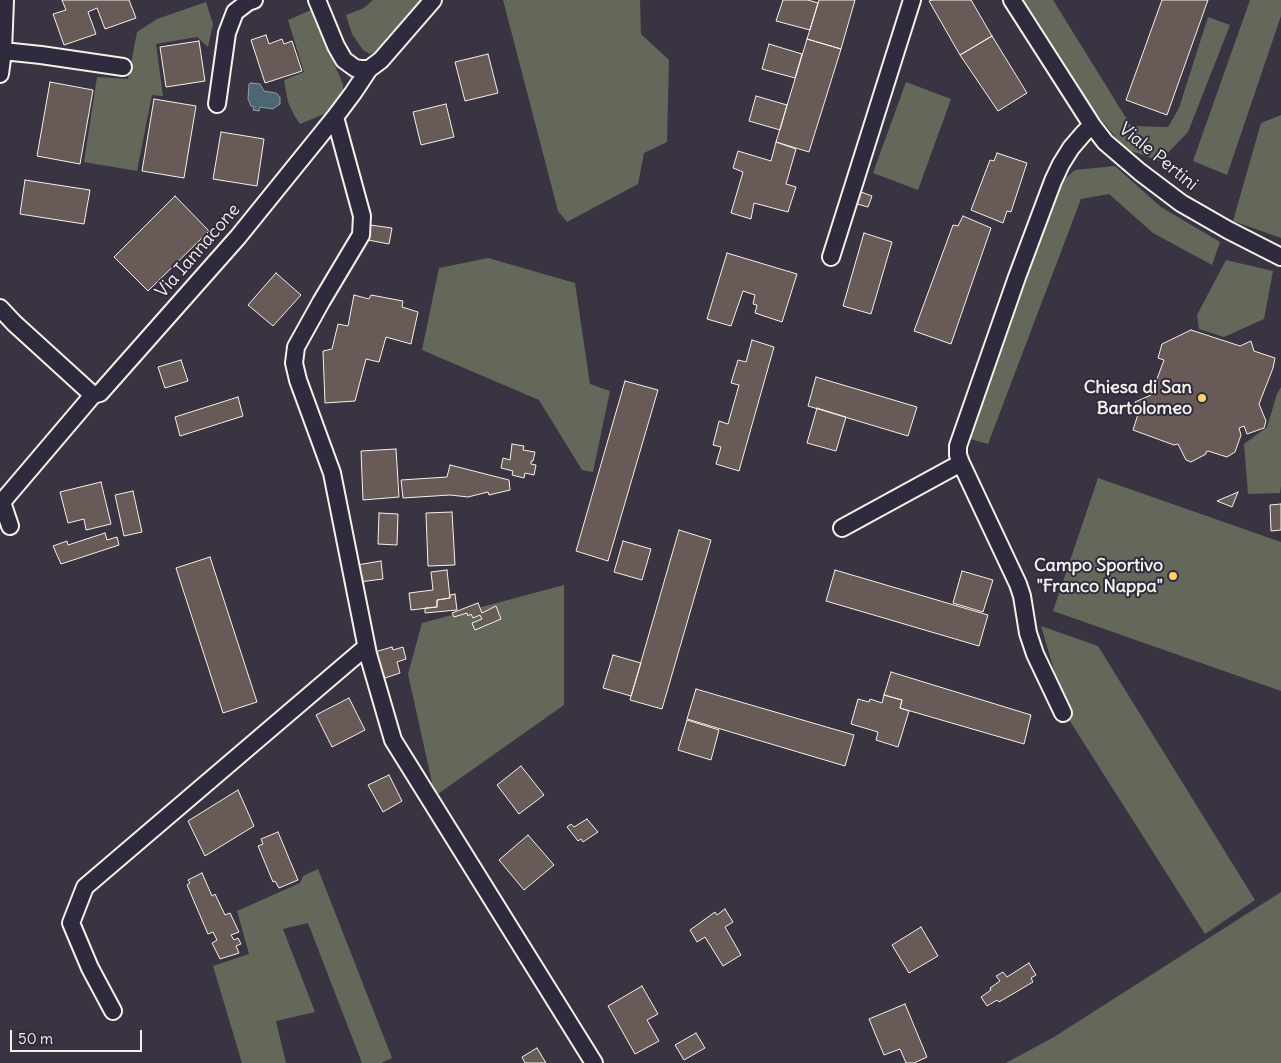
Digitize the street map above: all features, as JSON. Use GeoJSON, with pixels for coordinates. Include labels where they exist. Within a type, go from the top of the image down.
{"type":"FeatureCollection","features":[{"type":"Feature","properties":{"kind":"street"},"geometry":{"type":"LineString","coordinates":[[0,74],[5,0]]}},
{"type":"Feature","properties":{"kind":"street"},"geometry":{"type":"LineString","coordinates":[[217,104],[230,26],[235,12],[248,2],[254,0]]}},
{"type":"Feature","properties":{"kind":"street"},"geometry":{"type":"LineString","coordinates":[[316,0],[344,60],[355,68],[361,70],[369,69]]}},
{"type":"Feature","properties":{"kind":"street","name":"Via Iannacone"},"geometry":{"type":"LineString","coordinates":[[10,526],[2,502],[93,395],[100,392],[238,237],[335,117],[369,69],[381,60],[433,0]]}},
{"type":"Feature","properties":{"kind":"street"},"geometry":{"type":"LineString","coordinates":[[831,257],[912,0]]}},
{"type":"Feature","properties":{"kind":"street","name":"Viale Pertini"},"geometry":{"type":"LineString","coordinates":[[1012,0],[1092,125],[1105,142],[1181,203],[1281,257]]}},
{"type":"Feature","properties":{"kind":"street"},"geometry":{"type":"LineString","coordinates":[[3,51],[123,67]]}},
{"type":"Feature","properties":{"kind":"street"},"geometry":{"type":"LineString","coordinates":[[335,117],[362,216],[361,235],[296,347],[294,363],[298,380],[332,472],[366,647],[393,740],[594,1063]]}},
{"type":"Feature","properties":{"kind":"street"},"geometry":{"type":"LineString","coordinates":[[1063,712],[1035,654],[1028,633],[1022,596],[1018,584],[961,464],[958,446],[1053,181],[1071,148],[1092,125]]}},
{"type":"Feature","properties":{"kind":"street"},"geometry":{"type":"LineString","coordinates":[[0,308],[93,395]]}},
{"type":"Feature","properties":{"kind":"street"},"geometry":{"type":"LineString","coordinates":[[842,528],[961,464]]}},
{"type":"Feature","properties":{"kind":"street"},"geometry":{"type":"LineString","coordinates":[[113,1011],[90,968],[71,923],[85,887],[366,647]]}},
{"type":"Feature","properties":{"kind":"green space"},"geometry":{"type":"Polygon","coordinates":[[[373,0],[433,0],[381,50],[370,54],[363,50],[352,34],[346,15],[364,8],[373,0]]]}},
{"type":"Feature","properties":{"kind":"green space"},"geometry":{"type":"Polygon","coordinates":[[[503,0],[640,0],[641,34],[669,60],[667,142],[644,153],[638,184],[567,222],[558,211],[503,0]]]}},
{"type":"Feature","properties":{"kind":"green space"},"geometry":{"type":"Polygon","coordinates":[[[1023,0],[1053,0],[1131,126],[1168,127],[1179,108],[1208,17],[1230,25],[1188,132],[1160,161],[1125,149],[1091,107],[1023,0]]]}},
{"type":"Feature","properties":{"kind":"green space"},"geometry":{"type":"Polygon","coordinates":[[[1250,0],[1281,0],[1281,16],[1227,175],[1193,161],[1250,0]]]}},
{"type":"Feature","properties":{"kind":"green space"},"geometry":{"type":"Polygon","coordinates":[[[206,2],[213,24],[208,47],[197,37],[156,44],[163,96],[152,95],[137,171],[84,162],[97,77],[128,79],[137,32],[157,19],[206,2]]]}},
{"type":"Feature","properties":{"kind":"green space"},"geometry":{"type":"Polygon","coordinates":[[[311,10],[343,84],[343,96],[329,112],[300,124],[288,102],[284,80],[304,72],[288,20],[311,10]]]}},
{"type":"Feature","properties":{"kind":"green space"},"geometry":{"type":"Polygon","coordinates":[[[906,82],[951,99],[918,190],[873,173],[906,82]]]}},
{"type":"Feature","properties":{"kind":"green space"},"geometry":{"type":"Polygon","coordinates":[[[1281,115],[1281,238],[1233,221],[1261,123],[1281,115]]]}},
{"type":"Feature","properties":{"kind":"green space"},"geometry":{"type":"Polygon","coordinates":[[[1115,166],[1161,207],[1220,242],[1212,265],[1153,233],[1109,194],[1081,199],[988,444],[967,438],[1063,180],[1075,170],[1115,166]]]}},
{"type":"Feature","properties":{"kind":"green space"},"geometry":{"type":"Polygon","coordinates":[[[488,258],[575,283],[590,384],[610,391],[593,472],[582,470],[539,400],[422,350],[439,268],[488,258]]]}},
{"type":"Feature","properties":{"kind":"green space"},"geometry":{"type":"Polygon","coordinates":[[[1226,260],[1273,271],[1264,319],[1224,337],[1199,329],[1197,315],[1226,260]]]}},
{"type":"Feature","properties":{"kind":"green space"},"geometry":{"type":"Polygon","coordinates":[[[1281,387],[1280,493],[1248,494],[1244,444],[1267,427],[1281,387]]]}},
{"type":"Feature","properties":{"kind":"green space","name":"Campo Sportivo \"Franco Nappa\""},"geometry":{"type":"Polygon","coordinates":[[[1098,478],[1281,542],[1281,691],[1053,611],[1098,478]]]}},
{"type":"Feature","properties":{"kind":"green space"},"geometry":{"type":"Polygon","coordinates":[[[564,585],[564,705],[435,796],[408,674],[422,623],[564,585]]]}},
{"type":"Feature","properties":{"kind":"green space"},"geometry":{"type":"Polygon","coordinates":[[[1041,626],[1098,646],[1255,900],[1205,934],[1068,718],[1041,626]]]}},
{"type":"Feature","properties":{"kind":"green space"},"geometry":{"type":"Polygon","coordinates":[[[318,869],[392,1058],[381,1063],[362,1063],[308,923],[283,929],[315,1012],[276,1021],[286,1063],[242,1063],[213,966],[249,954],[237,911],[300,883],[303,876],[318,869]]]}},
{"type":"Feature","properties":{"kind":"green space"},"geometry":{"type":"Polygon","coordinates":[[[1281,892],[1281,1063],[1006,1063],[1054,1037],[1281,892]]]}},
{"type":"Feature","properties":{"kind":"water"},"geometry":{"type":"Polygon","coordinates":[[[249,84],[260,84],[264,91],[276,93],[280,97],[280,104],[273,109],[260,107],[259,111],[253,110],[254,107],[251,106],[248,99],[249,84]]]}},
{"type":"Feature","properties":{"kind":"building"},"geometry":{"type":"Polygon","coordinates":[[[62,0],[129,0],[136,18],[105,29],[97,8],[88,12],[96,34],[64,45],[53,14],[66,10],[62,0]]]}},
{"type":"Feature","properties":{"kind":"building"},"geometry":{"type":"Polygon","coordinates":[[[783,0],[808,0],[818,3],[810,30],[776,21],[783,0]]]}},
{"type":"Feature","properties":{"kind":"building"},"geometry":{"type":"Polygon","coordinates":[[[819,0],[855,0],[841,49],[807,39],[819,0]]]}},
{"type":"Feature","properties":{"kind":"building"},"geometry":{"type":"Polygon","coordinates":[[[971,0],[992,36],[960,55],[929,1],[971,0]]]}},
{"type":"Feature","properties":{"kind":"building"},"geometry":{"type":"Polygon","coordinates":[[[1162,0],[1208,0],[1167,115],[1126,100],[1162,0]]]}},
{"type":"Feature","properties":{"kind":"building"},"geometry":{"type":"Polygon","coordinates":[[[266,35],[269,44],[282,39],[284,44],[292,41],[302,71],[265,83],[251,40],[266,35]]]}},
{"type":"Feature","properties":{"kind":"building"},"geometry":{"type":"Polygon","coordinates":[[[992,36],[1027,93],[998,111],[960,55],[992,36]]]}},
{"type":"Feature","properties":{"kind":"building"},"geometry":{"type":"Polygon","coordinates":[[[807,39],[841,49],[809,152],[776,142],[807,39]]]}},
{"type":"Feature","properties":{"kind":"building"},"geometry":{"type":"Polygon","coordinates":[[[199,41],[205,81],[166,87],[160,47],[199,41]]]}},
{"type":"Feature","properties":{"kind":"building"},"geometry":{"type":"Polygon","coordinates":[[[769,44],[802,54],[795,78],[762,69],[769,44]]]}},
{"type":"Feature","properties":{"kind":"building"},"geometry":{"type":"Polygon","coordinates":[[[488,54],[498,93],[465,101],[455,62],[488,54]]]}},
{"type":"Feature","properties":{"kind":"building"},"geometry":{"type":"Polygon","coordinates":[[[50,82],[93,90],[80,164],[37,156],[50,82]]]}},
{"type":"Feature","properties":{"kind":"building"},"geometry":{"type":"Polygon","coordinates":[[[756,96],[787,105],[780,130],[749,121],[756,96]]]}},
{"type":"Feature","properties":{"kind":"building"},"geometry":{"type":"Polygon","coordinates":[[[154,99],[196,106],[184,178],[142,171],[154,99]]]}},
{"type":"Feature","properties":{"kind":"building"},"geometry":{"type":"Polygon","coordinates":[[[446,104],[454,137],[421,145],[413,112],[446,104]]]}},
{"type":"Feature","properties":{"kind":"building"},"geometry":{"type":"Polygon","coordinates":[[[221,132],[264,139],[257,186],[213,179],[221,132]]]}},
{"type":"Feature","properties":{"kind":"building"},"geometry":{"type":"Polygon","coordinates":[[[776,142],[796,149],[786,184],[796,187],[788,212],[754,203],[751,219],[731,213],[743,172],[733,168],[738,151],[771,161],[776,142]]]}},
{"type":"Feature","properties":{"kind":"building"},"geometry":{"type":"Polygon","coordinates":[[[997,153],[1027,163],[1011,212],[1007,211],[1003,223],[971,210],[990,160],[994,161],[997,153]]]}},
{"type":"Feature","properties":{"kind":"building"},"geometry":{"type":"Polygon","coordinates":[[[25,180],[90,190],[84,224],[20,214],[25,180]]]}},
{"type":"Feature","properties":{"kind":"building"},"geometry":{"type":"Polygon","coordinates":[[[861,192],[872,196],[868,207],[857,204],[861,192]]]}},
{"type":"Feature","properties":{"kind":"building"},"geometry":{"type":"Polygon","coordinates":[[[175,196],[209,231],[148,291],[114,257],[175,196]]]}},
{"type":"Feature","properties":{"kind":"building"},"geometry":{"type":"Polygon","coordinates":[[[963,216],[991,228],[951,344],[914,331],[953,225],[958,226],[963,216]]]}},
{"type":"Feature","properties":{"kind":"building"},"geometry":{"type":"Polygon","coordinates":[[[370,225],[392,228],[389,244],[368,240],[370,225]]]}},
{"type":"Feature","properties":{"kind":"building"},"geometry":{"type":"Polygon","coordinates":[[[864,233],[892,242],[871,314],[843,306],[864,233]]]}},
{"type":"Feature","properties":{"kind":"building"},"geometry":{"type":"Polygon","coordinates":[[[727,253],[797,274],[782,322],[755,313],[757,305],[753,304],[755,295],[743,291],[731,326],[707,319],[727,253]]]}},
{"type":"Feature","properties":{"kind":"building"},"geometry":{"type":"Polygon","coordinates":[[[276,273],[301,295],[273,326],[248,305],[276,273]]]}},
{"type":"Feature","properties":{"kind":"building"},"geometry":{"type":"Polygon","coordinates":[[[354,295],[369,299],[371,295],[403,301],[402,307],[418,312],[411,344],[386,337],[379,362],[366,359],[355,401],[325,403],[323,351],[332,349],[338,324],[348,326],[354,295]]]}},
{"type":"Feature","properties":{"kind":"building","name":"Chiesa di San Bartolomeo"},"geometry":{"type":"Polygon","coordinates":[[[1191,330],[1240,346],[1251,341],[1254,351],[1275,358],[1259,404],[1266,421],[1264,428],[1247,434],[1244,426],[1239,428],[1241,435],[1235,452],[1227,457],[1208,451],[1191,462],[1186,460],[1178,444],[1174,445],[1133,430],[1139,411],[1135,402],[1151,395],[1164,360],[1158,358],[1162,344],[1191,330]]]}},
{"type":"Feature","properties":{"kind":"building"},"geometry":{"type":"Polygon","coordinates":[[[752,340],[774,347],[739,471],[716,464],[721,447],[713,445],[719,421],[728,424],[739,385],[731,383],[738,360],[746,362],[752,340]]]}},
{"type":"Feature","properties":{"kind":"building"},"geometry":{"type":"Polygon","coordinates":[[[181,360],[188,381],[165,388],[158,367],[181,360]]]}},
{"type":"Feature","properties":{"kind":"building"},"geometry":{"type":"Polygon","coordinates":[[[816,377],[917,407],[908,436],[808,406],[816,377]]]}},
{"type":"Feature","properties":{"kind":"building"},"geometry":{"type":"Polygon","coordinates":[[[625,381],[658,390],[608,561],[576,551],[625,381]]]}},
{"type":"Feature","properties":{"kind":"building"},"geometry":{"type":"Polygon","coordinates":[[[238,397],[243,416],[180,436],[175,417],[238,397]]]}},
{"type":"Feature","properties":{"kind":"building"},"geometry":{"type":"Polygon","coordinates":[[[817,408],[846,417],[836,451],[807,443],[817,408]]]}},
{"type":"Feature","properties":{"kind":"building"},"geometry":{"type":"Polygon","coordinates":[[[512,444],[524,446],[523,450],[535,452],[533,461],[531,461],[531,464],[536,465],[534,475],[525,473],[524,478],[512,475],[513,471],[501,468],[503,458],[510,460],[512,444]]]}},
{"type":"Feature","properties":{"kind":"building"},"geometry":{"type":"Polygon","coordinates":[[[396,449],[399,497],[363,500],[361,451],[396,449]]]}},
{"type":"Feature","properties":{"kind":"building"},"geometry":{"type":"Polygon","coordinates":[[[450,465],[509,480],[510,490],[489,495],[488,492],[468,497],[450,495],[403,498],[401,480],[447,477],[450,465]]]}},
{"type":"Feature","properties":{"kind":"building"},"geometry":{"type":"Polygon","coordinates":[[[101,482],[111,524],[86,530],[84,519],[68,523],[60,492],[101,482]]]}},
{"type":"Feature","properties":{"kind":"building"},"geometry":{"type":"Polygon","coordinates":[[[133,491],[142,532],[124,536],[115,495],[133,491]]]}},
{"type":"Feature","properties":{"kind":"building"},"geometry":{"type":"Polygon","coordinates":[[[1238,492],[1232,507],[1217,501],[1238,492]]]}},
{"type":"Feature","properties":{"kind":"building"},"geometry":{"type":"Polygon","coordinates":[[[1281,504],[1281,530],[1271,531],[1270,505],[1281,504]]]}},
{"type":"Feature","properties":{"kind":"building"},"geometry":{"type":"Polygon","coordinates":[[[452,512],[455,565],[428,566],[426,513],[452,512]]]}},
{"type":"Feature","properties":{"kind":"building"},"geometry":{"type":"Polygon","coordinates":[[[379,513],[398,514],[397,545],[378,544],[379,513]]]}},
{"type":"Feature","properties":{"kind":"building"},"geometry":{"type":"Polygon","coordinates":[[[679,530],[711,540],[662,709],[630,700],[679,530]]]}},
{"type":"Feature","properties":{"kind":"building"},"geometry":{"type":"Polygon","coordinates":[[[105,533],[107,540],[117,537],[119,545],[61,564],[53,546],[67,541],[68,545],[105,533]]]}},
{"type":"Feature","properties":{"kind":"building"},"geometry":{"type":"Polygon","coordinates":[[[623,541],[651,549],[642,580],[614,572],[623,541]]]}},
{"type":"Feature","properties":{"kind":"building"},"geometry":{"type":"Polygon","coordinates":[[[210,557],[257,702],[223,713],[176,568],[210,557]]]}},
{"type":"Feature","properties":{"kind":"building"},"geometry":{"type":"Polygon","coordinates":[[[381,561],[383,579],[359,582],[357,565],[381,561]]]}},
{"type":"Feature","properties":{"kind":"building"},"geometry":{"type":"Polygon","coordinates":[[[447,570],[450,598],[437,600],[437,607],[411,610],[409,593],[433,590],[431,572],[447,570]]]}},
{"type":"Feature","properties":{"kind":"building"},"geometry":{"type":"Polygon","coordinates":[[[835,570],[988,615],[979,646],[826,601],[835,570]]]}},
{"type":"Feature","properties":{"kind":"building"},"geometry":{"type":"Polygon","coordinates":[[[962,571],[993,580],[983,612],[953,603],[962,571]]]}},
{"type":"Feature","properties":{"kind":"building"},"geometry":{"type":"Polygon","coordinates":[[[455,594],[457,610],[425,613],[425,608],[437,607],[437,600],[450,598],[450,595],[455,594]]]}},
{"type":"Feature","properties":{"kind":"building"},"geometry":{"type":"Polygon","coordinates":[[[478,603],[482,613],[496,606],[501,619],[475,630],[472,623],[482,619],[480,615],[473,618],[471,614],[468,616],[467,613],[454,617],[452,613],[478,603]]]}},
{"type":"Feature","properties":{"kind":"building"},"geometry":{"type":"Polygon","coordinates":[[[392,647],[393,650],[403,647],[406,659],[397,662],[400,673],[382,679],[375,652],[392,647]]]}},
{"type":"Feature","properties":{"kind":"building"},"geometry":{"type":"Polygon","coordinates":[[[613,655],[641,663],[631,696],[603,688],[613,655]]]}},
{"type":"Feature","properties":{"kind":"building"},"geometry":{"type":"Polygon","coordinates":[[[891,672],[1031,715],[1024,744],[900,708],[902,700],[884,695],[891,672]]]}},
{"type":"Feature","properties":{"kind":"building"},"geometry":{"type":"Polygon","coordinates":[[[696,689],[854,735],[845,766],[687,719],[696,689]]]}},
{"type":"Feature","properties":{"kind":"building"},"geometry":{"type":"Polygon","coordinates":[[[884,695],[902,700],[900,708],[909,711],[898,747],[876,740],[878,732],[851,724],[858,699],[869,702],[870,699],[882,703],[884,695]]]}},
{"type":"Feature","properties":{"kind":"building"},"geometry":{"type":"Polygon","coordinates":[[[349,698],[365,730],[332,747],[316,715],[349,698]]]}},
{"type":"Feature","properties":{"kind":"building"},"geometry":{"type":"Polygon","coordinates":[[[687,720],[719,730],[711,760],[678,750],[687,720]]]}},
{"type":"Feature","properties":{"kind":"building"},"geometry":{"type":"Polygon","coordinates":[[[521,766],[544,795],[519,814],[497,785],[521,766]]]}},
{"type":"Feature","properties":{"kind":"building"},"geometry":{"type":"Polygon","coordinates":[[[389,775],[402,801],[383,812],[368,785],[389,775]]]}},
{"type":"Feature","properties":{"kind":"building"},"geometry":{"type":"Polygon","coordinates":[[[238,790],[254,826],[205,856],[188,821],[238,790]]]}},
{"type":"Feature","properties":{"kind":"building"},"geometry":{"type":"Polygon","coordinates":[[[587,819],[598,832],[583,842],[581,839],[578,841],[567,827],[571,824],[574,827],[587,819]]]}},
{"type":"Feature","properties":{"kind":"building"},"geometry":{"type":"Polygon","coordinates":[[[278,832],[298,880],[279,888],[275,881],[273,882],[258,846],[263,844],[261,839],[278,832]]]}},
{"type":"Feature","properties":{"kind":"building"},"geometry":{"type":"Polygon","coordinates":[[[528,835],[554,865],[524,890],[499,860],[528,835]]]}},
{"type":"Feature","properties":{"kind":"building"},"geometry":{"type":"Polygon","coordinates":[[[202,873],[212,896],[215,894],[225,915],[230,913],[239,932],[231,935],[234,940],[238,938],[241,944],[236,946],[239,953],[220,959],[212,943],[217,940],[213,932],[208,934],[187,885],[190,883],[188,880],[202,873]]]}},
{"type":"Feature","properties":{"kind":"building"},"geometry":{"type":"Polygon","coordinates":[[[725,909],[733,922],[725,927],[741,955],[723,966],[705,937],[697,942],[690,930],[715,912],[717,915],[725,909]]]}},
{"type":"Feature","properties":{"kind":"building"},"geometry":{"type":"Polygon","coordinates":[[[921,927],[938,956],[909,973],[892,945],[921,927]]]}},
{"type":"Feature","properties":{"kind":"building"},"geometry":{"type":"Polygon","coordinates":[[[1029,963],[1036,975],[1031,978],[1033,982],[999,1002],[997,1000],[987,1006],[981,997],[1000,981],[996,976],[1003,972],[1007,977],[1029,963]]]}},
{"type":"Feature","properties":{"kind":"building"},"geometry":{"type":"Polygon","coordinates":[[[642,986],[658,1014],[647,1020],[659,1041],[635,1054],[608,1006],[642,986]]]}},
{"type":"Feature","properties":{"kind":"building"},"geometry":{"type":"Polygon","coordinates":[[[905,1004],[927,1057],[914,1063],[906,1063],[900,1049],[884,1055],[869,1019],[905,1004]]]}},
{"type":"Feature","properties":{"kind":"building"},"geometry":{"type":"Polygon","coordinates":[[[696,1033],[705,1048],[684,1060],[675,1045],[696,1033]]]}},
{"type":"Feature","properties":{"kind":"building"},"geometry":{"type":"Polygon","coordinates":[[[537,1048],[546,1063],[525,1063],[522,1057],[537,1048]]]}},
{"type":"Feature","properties":{"kind":"place","name":"Chiesa di San Bartolomeo"},"geometry":{"type":"Point","coordinates":[1202,398]}},
{"type":"Feature","properties":{"kind":"place","name":"Campo Sportivo \"Franco Nappa\""},"geometry":{"type":"Point","coordinates":[1173,576]}}]}
